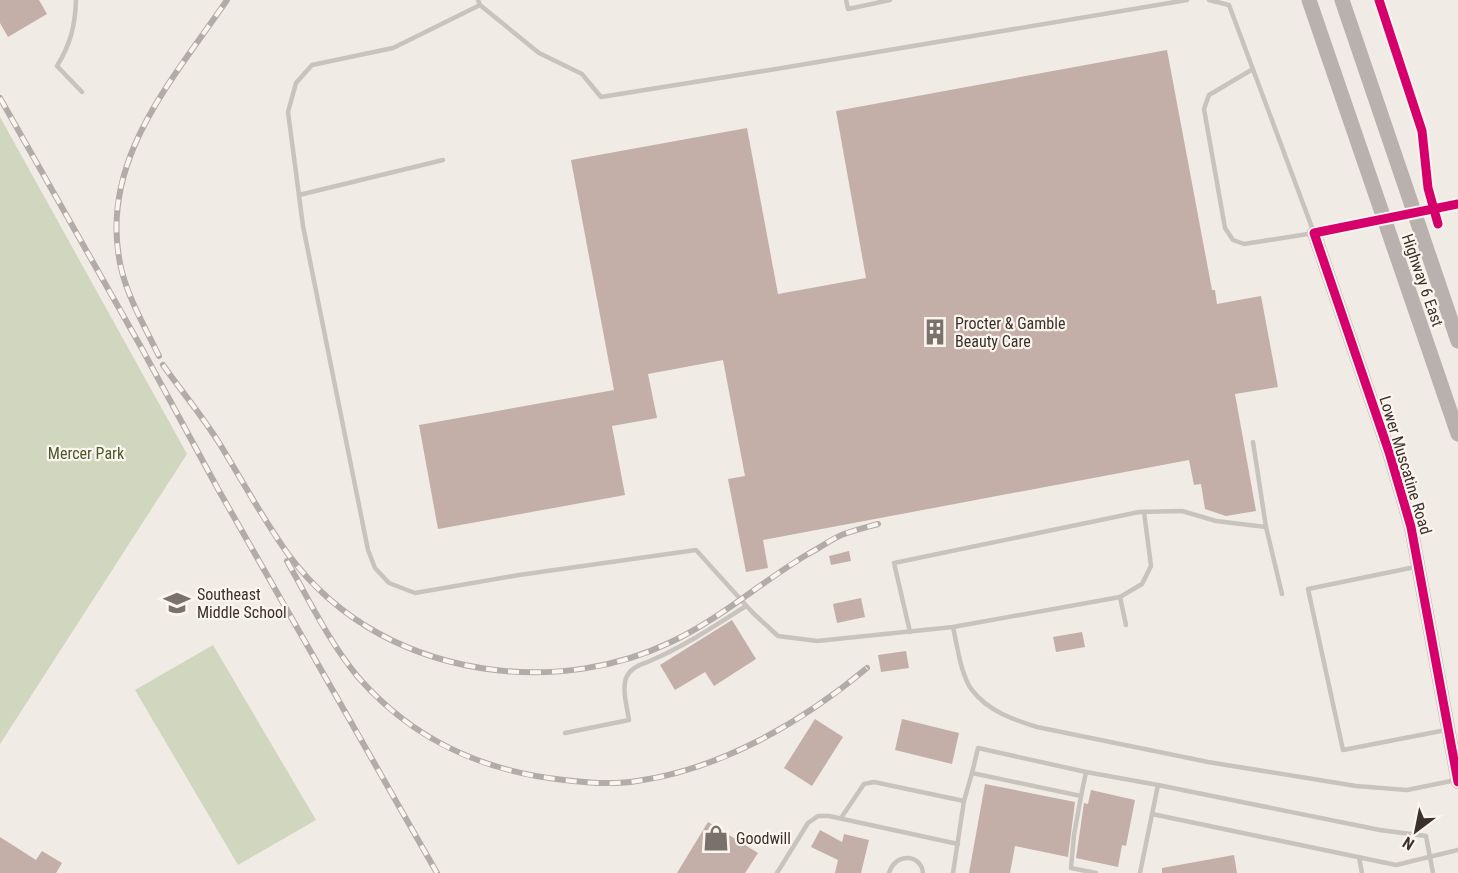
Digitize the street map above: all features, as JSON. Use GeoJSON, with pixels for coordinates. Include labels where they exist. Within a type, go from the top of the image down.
{"type":"FeatureCollection","features":[{"type":"Feature","properties":{"kind":"main road","name":"Highway 6 East"},"geometry":{"type":"LineString","coordinates":[[1309,0],[1458,434]]}},
{"type":"Feature","properties":{"kind":"main road","name":"Highway 6 East"},"geometry":{"type":"LineString","coordinates":[[1342,0],[1458,340]]}},
{"type":"Feature","properties":{"kind":"street"},"geometry":{"type":"LineString","coordinates":[[1314,233],[1458,204]]}},
{"type":"Feature","properties":{"kind":"street","name":"Lower Muscatine Road"},"geometry":{"type":"LineString","coordinates":[[1314,233],[1411,527],[1458,781]]}},
{"type":"Feature","properties":{"kind":"lane"},"geometry":{"type":"LineString","coordinates":[[76,0],[75,25],[67,50],[57,66],[82,92]]}},
{"type":"Feature","properties":{"kind":"lane"},"geometry":{"type":"LineString","coordinates":[[846,0],[848,9],[890,0]]}},
{"type":"Feature","properties":{"kind":"lane"},"geometry":{"type":"LineString","coordinates":[[1144,512],[1151,566],[1142,584],[1120,597],[953,627],[817,641],[778,636],[746,606],[696,550],[519,575],[415,593],[389,583],[375,568],[368,550],[303,226],[288,112],[296,83],[312,65],[393,48],[479,3],[539,53],[582,74],[601,97],[1187,0]]}},
{"type":"Feature","properties":{"kind":"lane"},"geometry":{"type":"LineString","coordinates":[[1209,0],[1228,2],[1253,69],[1314,233],[1244,244],[1233,240],[1225,228],[1204,109],[1209,95],[1253,69]]}},
{"type":"Feature","properties":{"kind":"lane"},"geometry":{"type":"LineString","coordinates":[[299,195],[443,160]]}},
{"type":"Feature","properties":{"kind":"lane"},"geometry":{"type":"LineString","coordinates":[[1253,442],[1266,527],[1282,594]]}},
{"type":"Feature","properties":{"kind":"lane"},"geometry":{"type":"LineString","coordinates":[[910,632],[894,563],[1144,512],[1182,511],[1216,521],[1266,527]]}},
{"type":"Feature","properties":{"kind":"lane"},"geometry":{"type":"LineString","coordinates":[[1418,566],[1308,589],[1343,750],[1448,730]]}},
{"type":"Feature","properties":{"kind":"lane"},"geometry":{"type":"LineString","coordinates":[[1120,597],[1126,625]]}},
{"type":"Feature","properties":{"kind":"lane"},"geometry":{"type":"LineString","coordinates":[[565,733],[629,720],[625,688],[626,678],[632,669],[700,635],[746,606]]}},
{"type":"Feature","properties":{"kind":"lane"},"geometry":{"type":"LineString","coordinates":[[953,627],[966,678],[972,690],[992,708],[1014,720],[1037,727],[1208,762],[1356,786],[1407,790],[1458,781]]}},
{"type":"Feature","properties":{"kind":"lane"},"geometry":{"type":"LineString","coordinates":[[953,873],[964,801],[978,748],[1086,772],[1380,830],[1426,836],[1433,873]]}},
{"type":"Feature","properties":{"kind":"lane"},"geometry":{"type":"LineString","coordinates":[[1086,772],[1074,835],[1071,868],[1096,873]]}},
{"type":"Feature","properties":{"kind":"lane"},"geometry":{"type":"LineString","coordinates":[[972,773],[1081,796]]}},
{"type":"Feature","properties":{"kind":"lane"},"geometry":{"type":"LineString","coordinates":[[841,818],[864,784],[874,782],[964,801]]}},
{"type":"Feature","properties":{"kind":"lane"},"geometry":{"type":"LineString","coordinates":[[1140,873],[1158,785]]}},
{"type":"Feature","properties":{"kind":"lane"},"geometry":{"type":"LineString","coordinates":[[1152,814],[1396,865],[1458,850]]}},
{"type":"Feature","properties":{"kind":"lane"},"geometry":{"type":"LineString","coordinates":[[777,873],[808,823],[818,816],[841,818],[958,844]]}},
{"type":"Feature","properties":{"kind":"lane"},"geometry":{"type":"LineString","coordinates":[[1359,857],[1362,873]]}},
{"type":"Feature","properties":{"kind":"lane"},"geometry":{"type":"LineString","coordinates":[[890,873],[895,861],[907,858],[917,861],[923,868],[923,873]]}},
{"type":"Feature","properties":{"kind":"lane"},"geometry":{"type":"LineString","coordinates":[[1396,865],[1398,873]]}},
{"type":"Feature","properties":{"kind":"green space","name":"Mercer Park"},"geometry":{"type":"Polygon","coordinates":[[[0,117],[187,454],[0,744],[0,117]]]}},
{"type":"Feature","properties":{"kind":"green space"},"geometry":{"type":"Polygon","coordinates":[[[213,645],[316,820],[238,865],[135,690],[213,645]]]}},
{"type":"Feature","properties":{"kind":"building"},"geometry":{"type":"Polygon","coordinates":[[[0,0],[39,0],[47,14],[8,37],[0,23],[0,0]]]}},
{"type":"Feature","properties":{"kind":"building","name":"Procter & Gamble Beauty Care"},"geometry":{"type":"Polygon","coordinates":[[[1167,50],[1212,290],[1215,290],[1217,304],[1261,296],[1278,387],[1235,394],[1256,511],[1226,516],[1205,509],[1201,484],[1194,485],[1189,460],[763,540],[768,568],[746,572],[728,479],[745,476],[723,360],[648,374],[657,418],[612,426],[625,495],[438,529],[419,425],[614,390],[571,160],[747,128],[778,294],[866,278],[836,111],[1167,50]]]}},
{"type":"Feature","properties":{"kind":"building"},"geometry":{"type":"Polygon","coordinates":[[[849,551],[851,561],[831,565],[829,556],[849,551]]]}},
{"type":"Feature","properties":{"kind":"building"},"geometry":{"type":"Polygon","coordinates":[[[861,598],[865,617],[837,623],[833,604],[861,598]]]}},
{"type":"Feature","properties":{"kind":"building"},"geometry":{"type":"Polygon","coordinates":[[[732,620],[756,659],[714,686],[705,672],[675,690],[660,665],[732,620]]]}},
{"type":"Feature","properties":{"kind":"building"},"geometry":{"type":"Polygon","coordinates":[[[1082,632],[1085,647],[1056,652],[1053,637],[1082,632]]]}},
{"type":"Feature","properties":{"kind":"building"},"geometry":{"type":"Polygon","coordinates":[[[906,651],[909,668],[881,672],[878,655],[906,651]]]}},
{"type":"Feature","properties":{"kind":"building"},"geometry":{"type":"Polygon","coordinates":[[[815,719],[843,737],[812,786],[784,768],[815,719]]]}},
{"type":"Feature","properties":{"kind":"building"},"geometry":{"type":"Polygon","coordinates":[[[902,719],[959,733],[952,764],[895,750],[902,719]]]}},
{"type":"Feature","properties":{"kind":"building"},"geometry":{"type":"Polygon","coordinates":[[[985,784],[1075,802],[1068,857],[1015,846],[1010,873],[969,873],[985,784]]]}},
{"type":"Feature","properties":{"kind":"building"},"geometry":{"type":"Polygon","coordinates":[[[1091,790],[1135,800],[1126,846],[1122,845],[1118,867],[1076,858],[1084,803],[1088,804],[1091,790]]]}},
{"type":"Feature","properties":{"kind":"building","name":"Goodwill"},"geometry":{"type":"Polygon","coordinates":[[[708,822],[758,853],[745,873],[677,873],[708,822]]]}},
{"type":"Feature","properties":{"kind":"building"},"geometry":{"type":"Polygon","coordinates":[[[820,830],[842,842],[844,834],[869,840],[861,873],[835,873],[838,860],[811,847],[820,830]]]}},
{"type":"Feature","properties":{"kind":"building"},"geometry":{"type":"Polygon","coordinates":[[[0,837],[36,860],[42,851],[62,863],[56,873],[0,873],[0,837]]]}},
{"type":"Feature","properties":{"kind":"building"},"geometry":{"type":"Polygon","coordinates":[[[1234,855],[1237,873],[1162,873],[1162,868],[1234,855]]]}},
{"type":"Feature","properties":{"kind":"railway"},"geometry":{"type":"LineString","coordinates":[[159,356],[134,305],[122,272],[116,233],[119,196],[129,161],[143,127],[183,62],[227,0]]}},
{"type":"Feature","properties":{"kind":"railway"},"geometry":{"type":"LineString","coordinates":[[0,98],[141,347],[218,489],[437,873]]}},
{"type":"Feature","properties":{"kind":"railway"},"geometry":{"type":"LineString","coordinates":[[163,365],[214,436],[279,541],[308,578],[354,618],[379,634],[406,647],[464,665],[517,672],[562,671],[607,664],[650,651],[689,633],[835,538],[878,524]]}},
{"type":"Feature","properties":{"kind":"railway"},"geometry":{"type":"LineString","coordinates":[[287,561],[338,650],[358,677],[379,699],[426,735],[451,749],[477,760],[534,776],[582,782],[619,783],[669,775],[700,766],[760,740],[788,724],[816,707],[867,668]]}},
{"type":"Feature","properties":{"kind":"cycle path"},"geometry":{"type":"LineString","coordinates":[[1379,0],[1422,131],[1428,188],[1438,224]]}},
{"type":"Feature","properties":{"kind":"cycle path"},"geometry":{"type":"LineString","coordinates":[[1458,204],[1314,233],[1389,452],[1411,527],[1458,782]]}},
{"type":"Feature","properties":{"kind":"place","name":"Procter & Gamble Beauty Care"},"geometry":{"type":"Point","coordinates":[935,332]}},
{"type":"Feature","properties":{"kind":"place","name":"Southeast Middle School"},"geometry":{"type":"Point","coordinates":[177,603]}},
{"type":"Feature","properties":{"kind":"place","name":"Goodwill"},"geometry":{"type":"Point","coordinates":[716,838]}}]}
